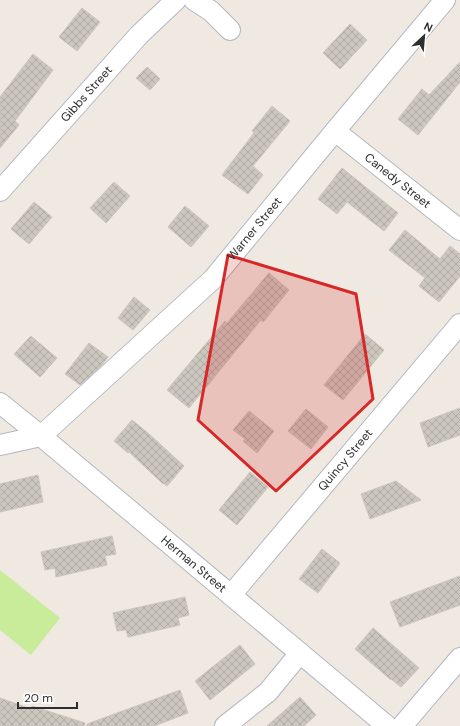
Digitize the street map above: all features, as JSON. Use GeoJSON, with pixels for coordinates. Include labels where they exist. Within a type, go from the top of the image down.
{"type":"FeatureCollection","features":[{"type":"Feature","properties":{"kind":"street","name":"Gibbs Street"},"geometry":{"type":"LineString","coordinates":[[0,191],[139,35],[176,0]]}},
{"type":"Feature","properties":{"kind":"street"},"geometry":{"type":"LineString","coordinates":[[194,0],[211,11],[230,30]]}},
{"type":"Feature","properties":{"kind":"street","name":"Warner Street"},"geometry":{"type":"LineString","coordinates":[[41,436],[213,279],[445,0]]}},
{"type":"Feature","properties":{"kind":"street","name":"Canedy Street"},"geometry":{"type":"LineString","coordinates":[[335,131],[460,230]]}},
{"type":"Feature","properties":{"kind":"street","name":"Quincy Street"},"geometry":{"type":"LineString","coordinates":[[231,595],[460,324]]}},
{"type":"Feature","properties":{"kind":"street","name":"Herman Street"},"geometry":{"type":"LineString","coordinates":[[0,403],[387,726]]}},
{"type":"Feature","properties":{"kind":"street"},"geometry":{"type":"LineString","coordinates":[[0,445],[41,436]]}},
{"type":"Feature","properties":{"kind":"street"},"geometry":{"type":"LineString","coordinates":[[225,726],[268,692],[300,653]]}},
{"type":"Feature","properties":{"kind":"street"},"geometry":{"type":"LineString","coordinates":[[402,726],[460,658]]}},
{"type":"Feature","properties":{"kind":"highlighted area"},"geometry":{"type":"Polygon","coordinates":[[[228,255],[356,294],[373,399],[276,491],[198,420],[228,255]]]}},
{"type":"Feature","properties":{"kind":"green space"},"geometry":{"type":"Polygon","coordinates":[[[0,570],[60,618],[31,655],[0,630],[0,570]]]}},
{"type":"Feature","properties":{"kind":"building"},"geometry":{"type":"Polygon","coordinates":[[[82,8],[100,22],[77,51],[59,37],[82,8]]]}},
{"type":"Feature","properties":{"kind":"building"},"geometry":{"type":"Polygon","coordinates":[[[350,24],[367,40],[340,69],[323,53],[350,24]]]}},
{"type":"Feature","properties":{"kind":"building"},"geometry":{"type":"Polygon","coordinates":[[[33,54],[53,70],[15,121],[19,125],[0,148],[0,97],[33,54]]]}},
{"type":"Feature","properties":{"kind":"building"},"geometry":{"type":"Polygon","coordinates":[[[460,62],[460,82],[418,135],[398,119],[422,89],[429,95],[460,62]]]}},
{"type":"Feature","properties":{"kind":"building"},"geometry":{"type":"Polygon","coordinates":[[[147,67],[160,79],[150,90],[136,78],[147,67]]]}},
{"type":"Feature","properties":{"kind":"building"},"geometry":{"type":"Polygon","coordinates":[[[272,106],[290,121],[253,166],[263,175],[248,194],[222,175],[254,133],[252,131],[272,106]]]}},
{"type":"Feature","properties":{"kind":"building"},"geometry":{"type":"Polygon","coordinates":[[[342,168],[398,213],[384,231],[347,202],[337,214],[318,199],[342,168]]]}},
{"type":"Feature","properties":{"kind":"building"},"geometry":{"type":"Polygon","coordinates":[[[114,182],[130,196],[106,223],[90,208],[114,182]]]}},
{"type":"Feature","properties":{"kind":"building"},"geometry":{"type":"Polygon","coordinates":[[[34,202],[52,217],[29,244],[11,229],[34,202]]]}},
{"type":"Feature","properties":{"kind":"building"},"geometry":{"type":"Polygon","coordinates":[[[185,206],[209,226],[191,247],[168,227],[185,206]]]}},
{"type":"Feature","properties":{"kind":"building"},"geometry":{"type":"Polygon","coordinates":[[[405,230],[440,259],[450,246],[460,254],[460,276],[439,302],[419,286],[425,278],[389,250],[405,230]]]}},
{"type":"Feature","properties":{"kind":"building"},"geometry":{"type":"Polygon","coordinates":[[[269,273],[289,290],[263,322],[261,320],[189,408],[167,390],[225,321],[227,323],[269,273]]]}},
{"type":"Feature","properties":{"kind":"building"},"geometry":{"type":"Polygon","coordinates":[[[134,297],[150,310],[133,330],[118,318],[134,297]]]}},
{"type":"Feature","properties":{"kind":"building"},"geometry":{"type":"Polygon","coordinates":[[[365,334],[384,350],[343,400],[324,385],[365,334]]]}},
{"type":"Feature","properties":{"kind":"building"},"geometry":{"type":"Polygon","coordinates":[[[31,336],[57,358],[40,377],[14,354],[31,336]]]}},
{"type":"Feature","properties":{"kind":"building"},"geometry":{"type":"Polygon","coordinates":[[[89,343],[108,357],[101,366],[80,385],[65,374],[89,343]]]}},
{"type":"Feature","properties":{"kind":"building"},"geometry":{"type":"Polygon","coordinates":[[[460,408],[460,435],[428,447],[420,423],[460,408]]]}},
{"type":"Feature","properties":{"kind":"building"},"geometry":{"type":"Polygon","coordinates":[[[306,409],[328,427],[311,449],[288,431],[306,409]]]}},
{"type":"Feature","properties":{"kind":"building"},"geometry":{"type":"Polygon","coordinates":[[[249,411],[274,431],[257,453],[243,441],[245,439],[233,430],[249,411]]]}},
{"type":"Feature","properties":{"kind":"building"},"geometry":{"type":"Polygon","coordinates":[[[132,420],[184,466],[167,486],[129,452],[128,453],[114,441],[132,420]]]}},
{"type":"Feature","properties":{"kind":"building"},"geometry":{"type":"Polygon","coordinates":[[[250,472],[268,487],[237,525],[219,510],[250,472]]]}},
{"type":"Feature","properties":{"kind":"building"},"geometry":{"type":"Polygon","coordinates":[[[38,475],[43,502],[0,512],[0,484],[38,475]]]}},
{"type":"Feature","properties":{"kind":"building"},"geometry":{"type":"Polygon","coordinates":[[[396,481],[421,500],[370,519],[361,494],[396,481]]]}},
{"type":"Feature","properties":{"kind":"building"},"geometry":{"type":"Polygon","coordinates":[[[112,536],[116,554],[105,556],[107,565],[56,577],[55,568],[45,570],[41,552],[112,536]]]}},
{"type":"Feature","properties":{"kind":"building"},"geometry":{"type":"Polygon","coordinates":[[[322,549],[340,563],[318,593],[299,579],[322,549]]]}},
{"type":"Feature","properties":{"kind":"building"},"geometry":{"type":"Polygon","coordinates":[[[460,576],[460,605],[400,627],[390,602],[460,576]]]}},
{"type":"Feature","properties":{"kind":"building"},"geometry":{"type":"Polygon","coordinates":[[[185,597],[189,615],[178,618],[180,625],[128,637],[126,630],[117,631],[113,613],[185,597]]]}},
{"type":"Feature","properties":{"kind":"building"},"geometry":{"type":"Polygon","coordinates":[[[373,628],[419,668],[401,687],[355,649],[373,628]]]}},
{"type":"Feature","properties":{"kind":"building"},"geometry":{"type":"Polygon","coordinates":[[[240,645],[255,664],[210,700],[195,681],[240,645]]]}},
{"type":"Feature","properties":{"kind":"building"},"geometry":{"type":"Polygon","coordinates":[[[180,690],[188,713],[154,726],[87,726],[87,724],[180,690]]]}},
{"type":"Feature","properties":{"kind":"building"},"geometry":{"type":"Polygon","coordinates":[[[300,697],[316,715],[304,726],[267,726],[300,697]]]}},
{"type":"Feature","properties":{"kind":"building"},"geometry":{"type":"Polygon","coordinates":[[[0,698],[31,709],[32,706],[85,723],[84,726],[0,726],[0,698]]]}}]}
